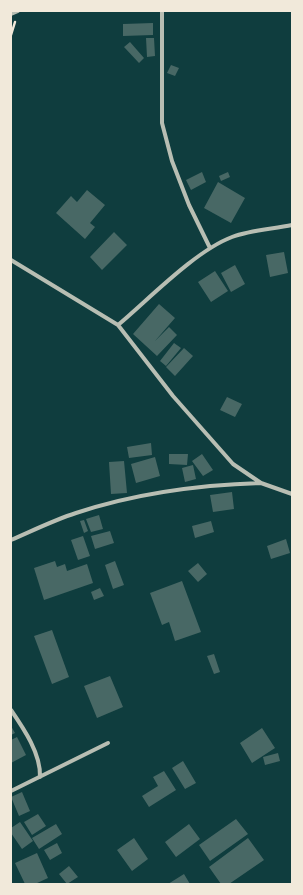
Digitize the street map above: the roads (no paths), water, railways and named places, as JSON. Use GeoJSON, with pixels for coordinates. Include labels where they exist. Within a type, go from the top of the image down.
{"type":"FeatureCollection","features":[{"type":"Feature","properties":{"kind":"street"},"geometry":{"type":"LineString","coordinates":[[11,14],[18,11]]}},
{"type":"Feature","properties":{"kind":"street"},"geometry":{"type":"LineString","coordinates":[[162,11],[162,123],[172,161],[189,205],[210,248]]}},
{"type":"Feature","properties":{"kind":"street"},"geometry":{"type":"LineString","coordinates":[[118,325],[210,248],[232,237],[292,225]]}},
{"type":"Feature","properties":{"kind":"street"},"geometry":{"type":"LineString","coordinates":[[11,260],[118,325],[173,396],[233,464],[261,483],[292,494]]}},
{"type":"Feature","properties":{"kind":"street"},"geometry":{"type":"LineString","coordinates":[[11,540],[74,514],[151,493],[211,485],[261,483]]}},
{"type":"Feature","properties":{"kind":"street"},"geometry":{"type":"LineString","coordinates":[[11,710],[36,755],[40,769],[40,777]]}},
{"type":"Feature","properties":{"kind":"street"},"geometry":{"type":"LineString","coordinates":[[11,791],[108,743]]}}]}
